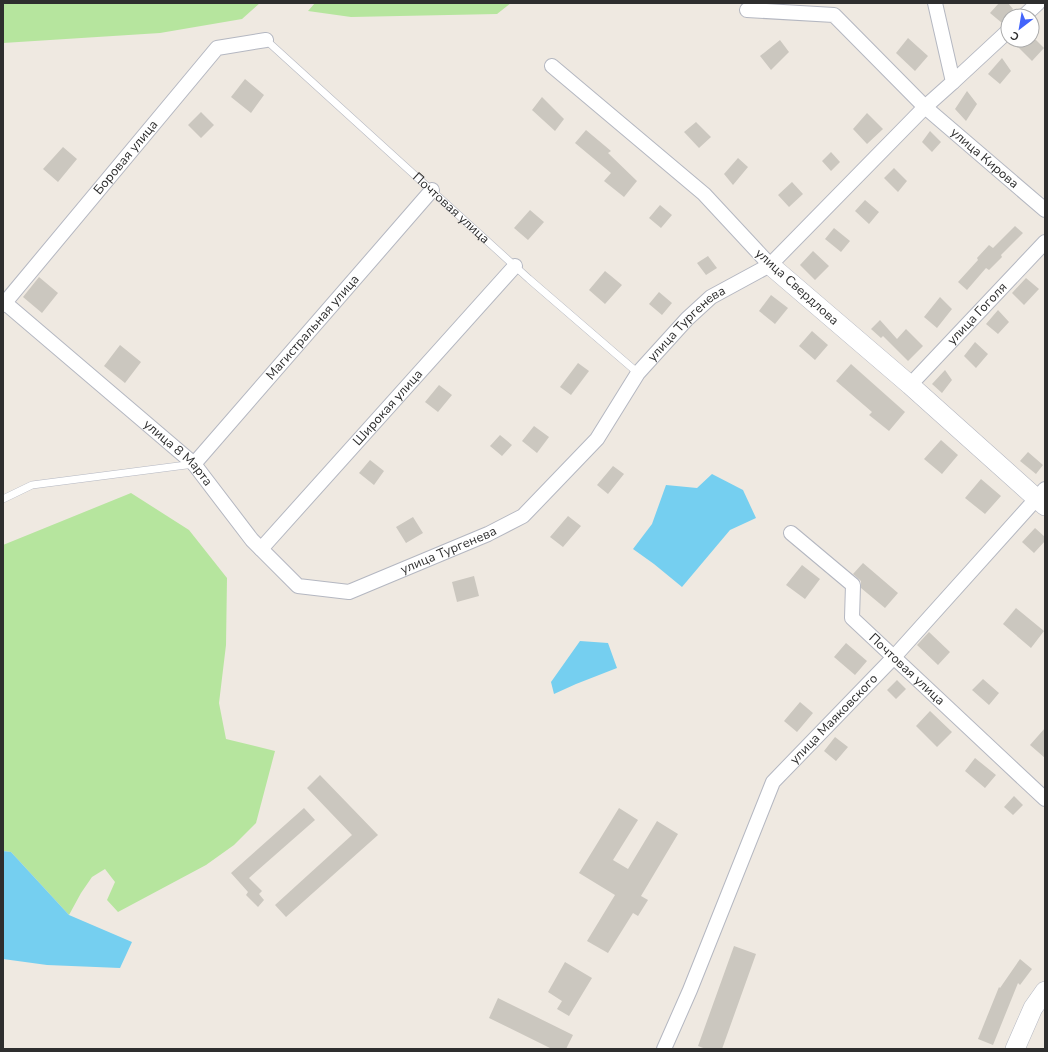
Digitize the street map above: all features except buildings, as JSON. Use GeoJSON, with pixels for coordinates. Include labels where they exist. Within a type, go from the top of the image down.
{"type":"FeatureCollection","features":[{"type":"Feature","properties":{"kind":"street"},"geometry":{"type":"LineString","coordinates":[[935,3],[953,82]]}},
{"type":"Feature","properties":{"kind":"street","name":"улица Кирова"},"geometry":{"type":"LineString","coordinates":[[747,10],[834,15],[925,106],[1045,210]]}},
{"type":"Feature","properties":{"kind":"street","name":"улица Тургенева"},"geometry":{"type":"LineString","coordinates":[[350,592],[488,534],[523,516],[597,439],[638,373],[687,319],[711,297],[770,265],[925,106],[1000,38]]}},
{"type":"Feature","properties":{"kind":"street","name":"Боровая улица"},"geometry":{"type":"LineString","coordinates":[[4,303],[217,48],[266,40]]}},
{"type":"Feature","properties":{"kind":"street","name":"улица Свердлова"},"geometry":{"type":"LineString","coordinates":[[552,66],[704,194],[770,265],[1042,498]]}},
{"type":"Feature","properties":{"kind":"street","name":"Магистральная улица"},"geometry":{"type":"LineString","coordinates":[[194,464],[432,190]]}},
{"type":"Feature","properties":{"kind":"street","name":"улица Гоголя"},"geometry":{"type":"LineString","coordinates":[[910,385],[1045,242]]}},
{"type":"Feature","properties":{"kind":"street","name":"Широкая улица"},"geometry":{"type":"LineString","coordinates":[[261,549],[515,266]]}},
{"type":"Feature","properties":{"kind":"street","name":"улица 8 Марта"},"geometry":{"type":"LineString","coordinates":[[4,303],[194,464],[252,540],[298,586],[350,592]]}},
{"type":"Feature","properties":{"kind":"street","name":"улица Маяковского"},"geometry":{"type":"LineString","coordinates":[[664,1049],[690,990],[773,782],[894,657],[1042,498]]}},
{"type":"Feature","properties":{"kind":"street","name":"Почтовая улица"},"geometry":{"type":"LineString","coordinates":[[791,533],[853,585],[852,618],[1045,799]]}},
{"type":"Feature","properties":{"kind":"street"},"geometry":{"type":"LineString","coordinates":[[1015,1049],[1033,1008],[1045,992]]}},
{"type":"Feature","properties":{"kind":"lane","name":"Почтовая улица"},"geometry":{"type":"LineString","coordinates":[[266,40],[515,266],[638,373]]}},
{"type":"Feature","properties":{"kind":"lane"},"geometry":{"type":"LineString","coordinates":[[3,499],[32,485],[194,464]]}},
{"type":"Feature","properties":{"kind":"green space"},"geometry":{"type":"Polygon","coordinates":[[[3,3],[260,3],[242,19],[160,33],[3,43],[3,3]]]}},
{"type":"Feature","properties":{"kind":"green space"},"geometry":{"type":"Polygon","coordinates":[[[315,3],[511,3],[497,14],[351,17],[308,11],[315,3]]]}},
{"type":"Feature","properties":{"kind":"green space"},"geometry":{"type":"Polygon","coordinates":[[[131,493],[189,530],[227,578],[226,645],[219,703],[226,739],[275,751],[256,823],[234,845],[206,865],[118,912],[107,900],[115,882],[105,869],[92,877],[69,915],[11,852],[3,851],[3,545],[131,493]]]}},
{"type":"Feature","properties":{"kind":"water"},"geometry":{"type":"Polygon","coordinates":[[[712,474],[743,490],[756,518],[730,530],[682,587],[633,549],[652,524],[666,485],[697,488],[712,474]]]}},
{"type":"Feature","properties":{"kind":"water"},"geometry":{"type":"Polygon","coordinates":[[[580,641],[608,643],[617,668],[554,694],[551,682],[580,641]]]}},
{"type":"Feature","properties":{"kind":"water"},"geometry":{"type":"Polygon","coordinates":[[[3,851],[11,852],[69,915],[132,942],[120,968],[47,965],[3,959],[3,851]]]}}]}
